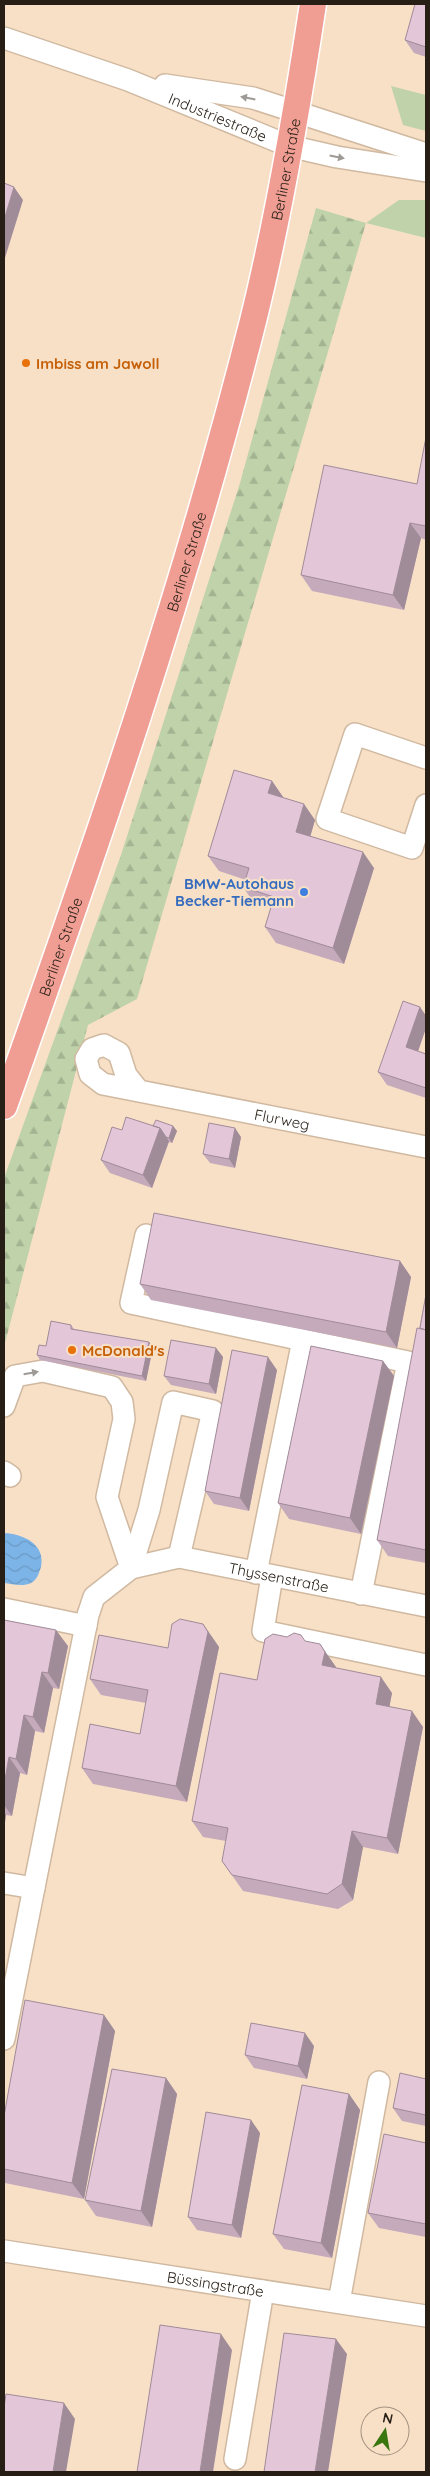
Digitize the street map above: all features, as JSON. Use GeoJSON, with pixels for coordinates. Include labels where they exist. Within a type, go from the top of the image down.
{"type":"FeatureCollection","features":[{"type":"Feature","properties":{"kind":"main road","name":"Berliner Straße"},"geometry":{"type":"LineString","coordinates":[[4,1106],[80,894],[186,564],[253,318],[290,146],[313,4]]}},
{"type":"Feature","properties":{"kind":"street","name":"Industriestraße"},"geometry":{"type":"LineString","coordinates":[[4,38],[128,80],[290,146],[337,157],[426,171]]}},
{"type":"Feature","properties":{"kind":"street","name":"Industriestraße"},"geometry":{"type":"LineString","coordinates":[[128,80],[253,98],[426,154]]}},
{"type":"Feature","properties":{"kind":"street"},"geometry":{"type":"LineString","coordinates":[[426,758],[355,734],[327,820],[412,848],[426,805]]}},
{"type":"Feature","properties":{"kind":"street","name":"Flurweg"},"geometry":{"type":"LineString","coordinates":[[138,1090],[426,1148]]}},
{"type":"Feature","properties":{"kind":"street"},"geometry":{"type":"LineString","coordinates":[[146,1234],[131,1303],[408,1362],[361,1594]]}},
{"type":"Feature","properties":{"kind":"street"},"geometry":{"type":"LineString","coordinates":[[303,1340],[264,1574],[263,1631],[426,1666]]}},
{"type":"Feature","properties":{"kind":"street"},"geometry":{"type":"LineString","coordinates":[[4,1406],[15,1376],[34,1372],[43,1371],[112,1387],[122,1402],[124,1419],[107,1497],[132,1568]]}},
{"type":"Feature","properties":{"kind":"street"},"geometry":{"type":"LineString","coordinates":[[4,2039],[86,1626],[94,1597],[132,1568],[149,1510],[173,1402],[213,1411],[179,1557]]}},
{"type":"Feature","properties":{"kind":"street","name":"Thyssenstraße"},"geometry":{"type":"LineString","coordinates":[[132,1568],[179,1557],[426,1606]]}},
{"type":"Feature","properties":{"kind":"street"},"geometry":{"type":"LineString","coordinates":[[4,1610],[86,1626]]}},
{"type":"Feature","properties":{"kind":"street"},"geometry":{"type":"LineString","coordinates":[[4,1883],[34,1888]]}},
{"type":"Feature","properties":{"kind":"street"},"geometry":{"type":"LineString","coordinates":[[338,2302],[379,2082]]}},
{"type":"Feature","properties":{"kind":"street","name":"Büssingstraße"},"geometry":{"type":"LineString","coordinates":[[4,2251],[426,2316]]}},
{"type":"Feature","properties":{"kind":"street"},"geometry":{"type":"LineString","coordinates":[[235,2459],[264,2291]]}},
{"type":"Feature","properties":{"kind":"green space"},"geometry":{"type":"Polygon","coordinates":[[[391,86],[426,95],[426,131],[403,125],[391,86]]]}},
{"type":"Feature","properties":{"kind":"green space"},"geometry":{"type":"Polygon","coordinates":[[[399,200],[426,200],[426,238],[366,223],[399,200]]]}},
{"type":"Feature","properties":{"kind":"green space"},"geometry":{"type":"Polygon","coordinates":[[[316,208],[366,223],[137,999],[88,1025],[4,1347],[4,1178],[121,855],[240,483],[316,208]]]}},
{"type":"Feature","properties":{"kind":"water"},"geometry":{"type":"Polygon","coordinates":[[[4,1533],[25,1538],[36,1546],[40,1552],[42,1559],[41,1567],[39,1574],[33,1582],[21,1585],[4,1583],[4,1533]]]}},
{"type":"Feature","properties":{"kind":"building"},"geometry":{"type":"Polygon","coordinates":[[[415,4],[426,4],[426,47],[405,40],[415,4]]]}},
{"type":"Feature","properties":{"kind":"building"},"geometry":{"type":"Polygon","coordinates":[[[4,183],[14,187],[4,220],[4,183]]]}},
{"type":"Feature","properties":{"kind":"building"},"geometry":{"type":"Polygon","coordinates":[[[426,437],[426,526],[410,523],[393,595],[301,575],[324,465],[417,484],[426,437]]]}},
{"type":"Feature","properties":{"kind":"building"},"geometry":{"type":"Polygon","coordinates":[[[234,770],[272,781],[268,793],[304,804],[296,832],[363,852],[333,948],[265,927],[274,897],[243,887],[249,868],[208,856],[234,770]]]}},
{"type":"Feature","properties":{"kind":"building"},"geometry":{"type":"Polygon","coordinates":[[[403,1001],[420,1007],[406,1047],[426,1054],[426,1088],[378,1072],[403,1001]]]}},
{"type":"Feature","properties":{"kind":"building"},"geometry":{"type":"Polygon","coordinates":[[[126,1117],[160,1128],[143,1175],[101,1160],[112,1127],[122,1130],[126,1117]]]}},
{"type":"Feature","properties":{"kind":"building"},"geometry":{"type":"Polygon","coordinates":[[[156,1120],[173,1126],[169,1138],[166,1137],[160,1128],[153,1126],[156,1120]]]}},
{"type":"Feature","properties":{"kind":"building"},"geometry":{"type":"Polygon","coordinates":[[[209,1123],[235,1128],[229,1159],[203,1154],[209,1123]]]}},
{"type":"Feature","properties":{"kind":"building"},"geometry":{"type":"Polygon","coordinates":[[[154,1213],[400,1261],[386,1332],[140,1284],[154,1213]]]}},
{"type":"Feature","properties":{"kind":"building"},"geometry":{"type":"Polygon","coordinates":[[[426,1294],[426,1330],[420,1328],[426,1294]]]}},
{"type":"Feature","properties":{"kind":"building"},"geometry":{"type":"Polygon","coordinates":[[[51,1321],[71,1325],[71,1329],[149,1342],[142,1376],[37,1355],[39,1345],[46,1346],[51,1321]]]}},
{"type":"Feature","properties":{"kind":"building"},"geometry":{"type":"Polygon","coordinates":[[[417,1328],[426,1330],[426,1550],[377,1540],[417,1328]]]}},
{"type":"Feature","properties":{"kind":"building"},"geometry":{"type":"Polygon","coordinates":[[[171,1340],[216,1348],[209,1384],[164,1376],[171,1340]]]}},
{"type":"Feature","properties":{"kind":"building"},"geometry":{"type":"Polygon","coordinates":[[[311,1346],[383,1361],[350,1518],[278,1503],[311,1346]]]}},
{"type":"Feature","properties":{"kind":"building"},"geometry":{"type":"Polygon","coordinates":[[[232,1350],[268,1357],[240,1498],[205,1491],[232,1350]]]}},
{"type":"Feature","properties":{"kind":"building"},"geometry":{"type":"Polygon","coordinates":[[[180,1619],[203,1624],[208,1632],[176,1786],[82,1768],[90,1724],[140,1734],[148,1690],[90,1679],[99,1635],[168,1648],[172,1624],[180,1619]]]}},
{"type":"Feature","properties":{"kind":"building"},"geometry":{"type":"Polygon","coordinates":[[[4,1620],[56,1630],[48,1673],[42,1672],[33,1717],[24,1715],[16,1759],[9,1757],[4,1785],[4,1620]]]}},
{"type":"Feature","properties":{"kind":"building"},"geometry":{"type":"Polygon","coordinates":[[[294,1633],[301,1635],[305,1641],[320,1644],[325,1652],[322,1665],[381,1677],[376,1704],[412,1711],[387,1838],[352,1831],[342,1884],[327,1894],[232,1875],[222,1861],[228,1828],[192,1821],[220,1673],[257,1680],[265,1639],[273,1634],[287,1637],[294,1633]]]}},
{"type":"Feature","properties":{"kind":"building"},"geometry":{"type":"Polygon","coordinates":[[[25,2000],[104,2015],[72,2183],[4,2169],[4,2116],[25,2000]]]}},
{"type":"Feature","properties":{"kind":"building"},"geometry":{"type":"Polygon","coordinates":[[[251,2023],[305,2033],[298,2066],[245,2055],[251,2023]]]}},
{"type":"Feature","properties":{"kind":"building"},"geometry":{"type":"Polygon","coordinates":[[[112,2069],[166,2078],[141,2211],[85,2200],[112,2069]]]}},
{"type":"Feature","properties":{"kind":"building"},"geometry":{"type":"Polygon","coordinates":[[[400,2073],[426,2079],[426,2115],[393,2108],[400,2073]]]}},
{"type":"Feature","properties":{"kind":"building"},"geometry":{"type":"Polygon","coordinates":[[[302,2085],[349,2094],[321,2243],[273,2234],[302,2085]]]}},
{"type":"Feature","properties":{"kind":"building"},"geometry":{"type":"Polygon","coordinates":[[[206,2112],[251,2120],[232,2225],[188,2217],[206,2112]]]}},
{"type":"Feature","properties":{"kind":"building"},"geometry":{"type":"Polygon","coordinates":[[[384,2134],[426,2143],[426,2224],[368,2213],[384,2134]]]}},
{"type":"Feature","properties":{"kind":"building"},"geometry":{"type":"Polygon","coordinates":[[[160,2325],[221,2334],[200,2472],[137,2472],[160,2325]]]}},
{"type":"Feature","properties":{"kind":"building"},"geometry":{"type":"Polygon","coordinates":[[[284,2333],[336,2339],[315,2472],[264,2472],[284,2333]]]}},
{"type":"Feature","properties":{"kind":"building"},"geometry":{"type":"Polygon","coordinates":[[[6,2394],[64,2403],[53,2472],[4,2472],[4,2407],[6,2394]]]}},
{"type":"Feature","properties":{"kind":"place","name":"Imbiss am Jawoll"},"geometry":{"type":"Point","coordinates":[26,363]}},
{"type":"Feature","properties":{"kind":"place","name":"BMW-Autohaus Becker-Tiemann"},"geometry":{"type":"Point","coordinates":[304,892]}},
{"type":"Feature","properties":{"kind":"place","name":"McDonald's"},"geometry":{"type":"Point","coordinates":[72,1350]}}]}
